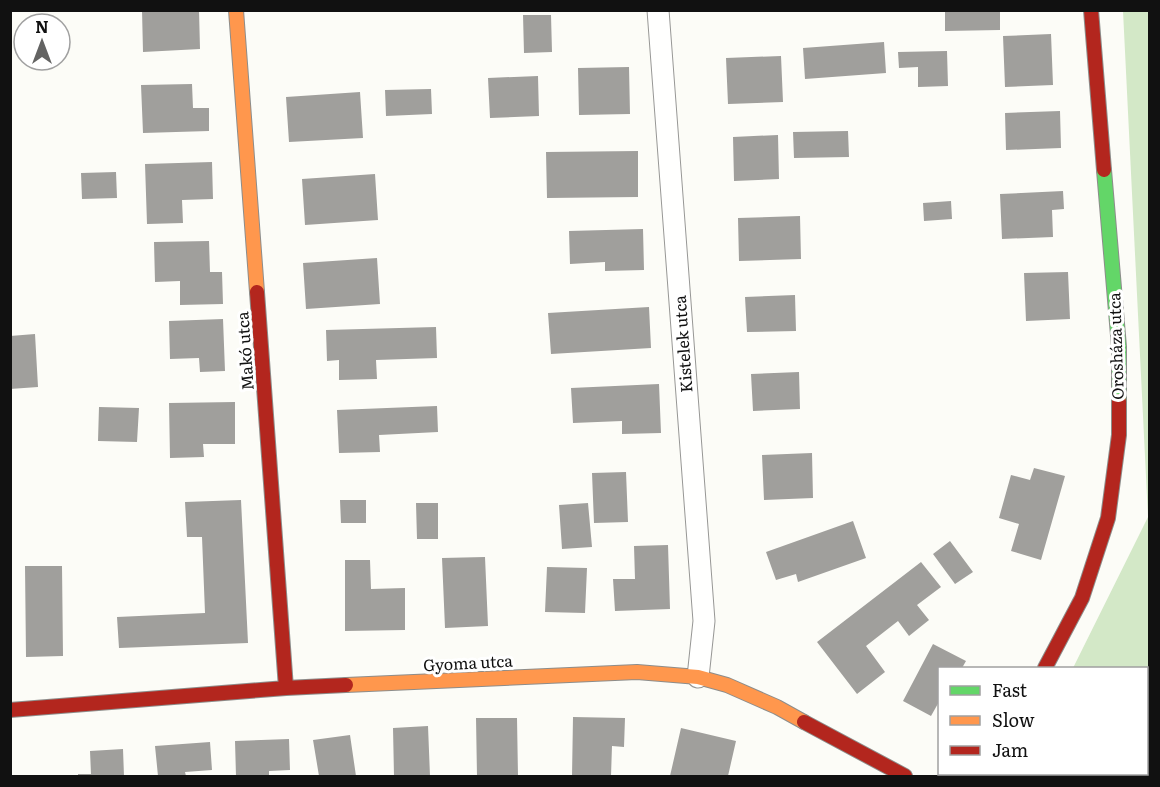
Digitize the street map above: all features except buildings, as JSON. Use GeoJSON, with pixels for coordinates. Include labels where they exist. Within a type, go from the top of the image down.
{"type":"FeatureCollection","features":[{"type":"Feature","properties":{"kind":"street","name":"Makó utca"},"geometry":{"type":"LineString","coordinates":[[236,10],[286,688]]}},
{"type":"Feature","properties":{"kind":"street","name":"Kistelek utca"},"geometry":{"type":"LineString","coordinates":[[658,10],[704,621],[698,677]]}},
{"type":"Feature","properties":{"kind":"street","name":"Orosháza utca"},"geometry":{"type":"LineString","coordinates":[[1046,667],[1082,598],[1108,518],[1119,435],[1119,347],[1091,10]]}},
{"type":"Feature","properties":{"kind":"street","name":"Gyoma utca"},"geometry":{"type":"LineString","coordinates":[[10,710],[286,688],[637,672],[698,677],[727,685],[777,707],[905,777]]}},
{"type":"Feature","properties":{"kind":"green space"},"geometry":{"type":"Polygon","coordinates":[[[1123,11],[1150,11],[1149,776],[1031,775],[1148,775],[1148,667],[1073,667],[1148,517],[1123,11]]]}},
{"type":"Feature","properties":{"kind":"traffic: fast"},"geometry":{"type":"LineString","coordinates":[[1104,170],[1119,347],[1119,401]]}},
{"type":"Feature","properties":{"kind":"traffic: slow"},"geometry":{"type":"LineString","coordinates":[[236,10],[257,292]]}},
{"type":"Feature","properties":{"kind":"traffic: slow"},"geometry":{"type":"LineString","coordinates":[[346,685],[637,672],[698,677],[727,685],[777,707],[804,722]]}},
{"type":"Feature","properties":{"kind":"traffic: jam"},"geometry":{"type":"LineString","coordinates":[[1091,10],[1104,170]]}},
{"type":"Feature","properties":{"kind":"traffic: jam"},"geometry":{"type":"LineString","coordinates":[[257,292],[286,688]]}},
{"type":"Feature","properties":{"kind":"traffic: jam"},"geometry":{"type":"LineString","coordinates":[[1046,667],[1082,598],[1108,518],[1119,435],[1119,401]]}},
{"type":"Feature","properties":{"kind":"traffic: jam"},"geometry":{"type":"LineString","coordinates":[[10,710],[346,685]]}},
{"type":"Feature","properties":{"kind":"traffic: jam"},"geometry":{"type":"LineString","coordinates":[[804,722],[905,776]]}}]}
